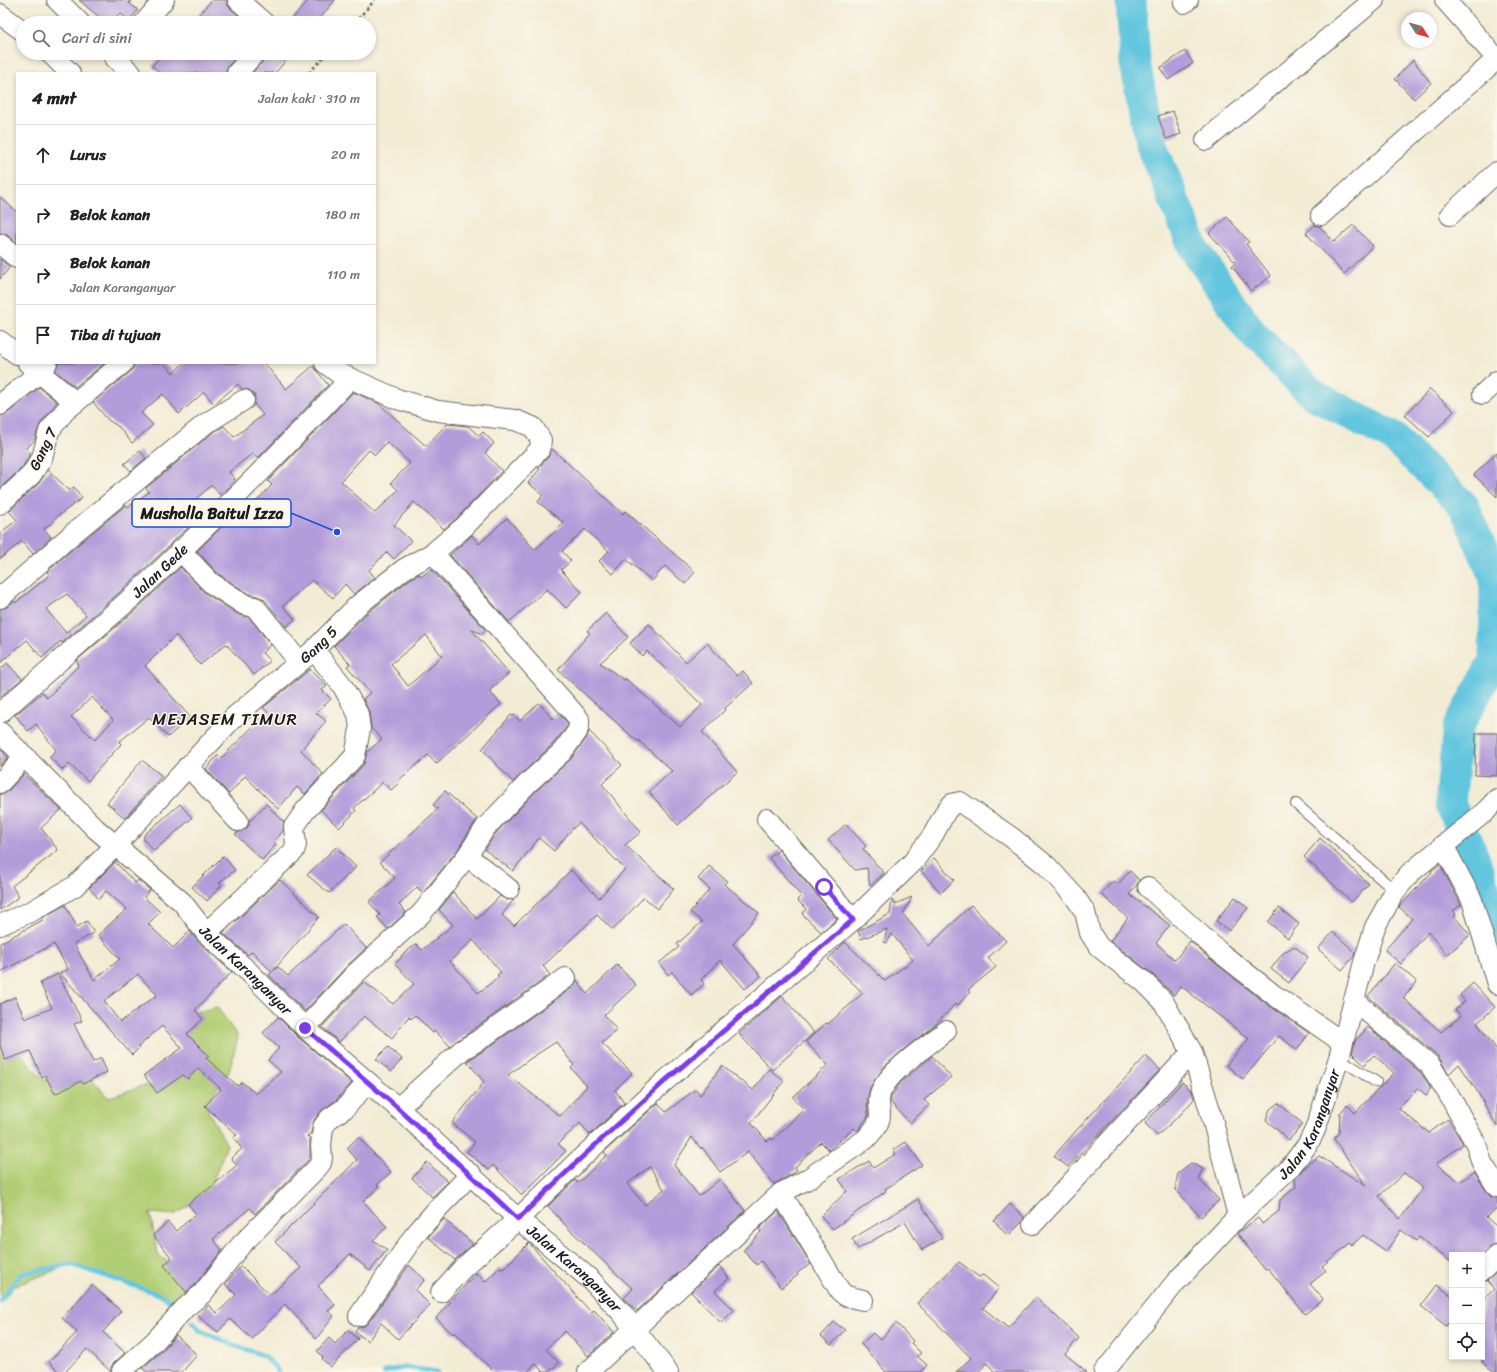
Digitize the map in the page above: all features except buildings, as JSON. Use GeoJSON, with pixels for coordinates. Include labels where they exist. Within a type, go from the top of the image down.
{"type":"FeatureCollection","features":[{"type":"Feature","properties":{"kind":"street"},"geometry":{"type":"LineString","coordinates":[[56,0],[73,16]]}},
{"type":"Feature","properties":{"kind":"street"},"geometry":{"type":"LineString","coordinates":[[150,16],[164,0]]}},
{"type":"Feature","properties":{"kind":"street"},"geometry":{"type":"LineString","coordinates":[[238,0],[256,16]]}},
{"type":"Feature","properties":{"kind":"street"},"geometry":{"type":"LineString","coordinates":[[1206,140],[1374,0]]}},
{"type":"Feature","properties":{"kind":"street"},"geometry":{"type":"LineString","coordinates":[[1322,214],[1497,59],[1445,0]]}},
{"type":"Feature","properties":{"kind":"street"},"geometry":{"type":"LineString","coordinates":[[0,14],[16,26]]}},
{"type":"Feature","properties":{"kind":"street"},"geometry":{"type":"LineString","coordinates":[[57,60],[69,72]]}},
{"type":"Feature","properties":{"kind":"street"},"geometry":{"type":"LineString","coordinates":[[120,60],[130,72]]}},
{"type":"Feature","properties":{"kind":"street"},"geometry":{"type":"LineString","coordinates":[[238,72],[249,60]]}},
{"type":"Feature","properties":{"kind":"street"},"geometry":{"type":"LineString","coordinates":[[1450,215],[1497,172]]}},
{"type":"Feature","properties":{"kind":"street"},"geometry":{"type":"LineString","coordinates":[[0,244],[16,257]]}},
{"type":"Feature","properties":{"kind":"street"},"geometry":{"type":"LineString","coordinates":[[0,341],[16,353]]}},
{"type":"Feature","properties":{"kind":"street","name":"Gang 7"},"geometry":{"type":"LineString","coordinates":[[0,504],[31,475],[42,458],[49,431],[65,410],[122,364]]}},
{"type":"Feature","properties":{"kind":"street"},"geometry":{"type":"LineString","coordinates":[[326,364],[343,380]]}},
{"type":"Feature","properties":{"kind":"street"},"geometry":{"type":"LineString","coordinates":[[0,405],[38,366],[75,402]]}},
{"type":"Feature","properties":{"kind":"street","name":"Gang 5"},"geometry":{"type":"LineString","coordinates":[[0,925],[32,911],[75,886],[116,846],[233,718],[307,656],[357,606],[404,569],[433,553],[469,522],[540,449],[541,440],[533,426],[515,420],[438,411],[397,399],[343,380]]}},
{"type":"Feature","properties":{"kind":"street","name":"Jalan Gede"},"geometry":{"type":"LineString","coordinates":[[0,713],[130,598],[270,464],[343,380]]}},
{"type":"Feature","properties":{"kind":"street"},"geometry":{"type":"LineString","coordinates":[[0,598],[69,537],[205,424],[244,400]]}},
{"type":"Feature","properties":{"kind":"street"},"geometry":{"type":"LineString","coordinates":[[180,550],[211,583],[245,606],[255,607],[307,656],[342,685],[358,714],[360,729],[355,756],[305,811],[294,827],[296,844],[294,851],[206,933]]}},
{"type":"Feature","properties":{"kind":"street"},"geometry":{"type":"LineString","coordinates":[[305,1028],[355,974],[421,914],[467,856],[486,827],[528,783],[562,752],[577,732],[579,725],[579,720],[433,553]]}},
{"type":"Feature","properties":{"kind":"street","name":"Jalan Karanganyar"},"geometry":{"type":"LineString","coordinates":[[0,732],[96,829],[182,902],[206,933],[249,972],[305,1028],[398,1108],[518,1219],[591,1280],[622,1313],[668,1372]]}},
{"type":"Feature","properties":{"kind":"street"},"geometry":{"type":"LineString","coordinates":[[0,783],[25,756]]}},
{"type":"Feature","properties":{"kind":"street"},"geometry":{"type":"LineString","coordinates":[[188,766],[238,821]]}},
{"type":"Feature","properties":{"kind":"street"},"geometry":{"type":"LineString","coordinates":[[441,1292],[464,1267],[518,1219],[579,1160],[665,1081],[853,920],[914,862],[933,835],[946,811],[952,804],[960,802],[1011,837],[1047,866],[1075,897],[1084,912],[1090,933],[1099,946],[1154,990],[1163,1001],[1192,1052],[1209,1107],[1238,1216]]}},
{"type":"Feature","properties":{"kind":"street","name":"Jalan Karanganyar"},"geometry":{"type":"LineString","coordinates":[[1104,1372],[1175,1283],[1238,1216],[1276,1182],[1297,1159],[1308,1144],[1315,1130],[1340,1050],[1364,962],[1376,927],[1395,891],[1410,873],[1493,809]]}},
{"type":"Feature","properties":{"kind":"street"},"geometry":{"type":"LineString","coordinates":[[767,819],[853,920]]}},
{"type":"Feature","properties":{"kind":"street"},"geometry":{"type":"LineString","coordinates":[[1447,843],[1472,900],[1497,984]]}},
{"type":"Feature","properties":{"kind":"street"},"geometry":{"type":"LineString","coordinates":[[467,856],[509,889]]}},
{"type":"Feature","properties":{"kind":"street"},"geometry":{"type":"LineString","coordinates":[[1148,887],[1218,951],[1340,1050]]}},
{"type":"Feature","properties":{"kind":"street"},"geometry":{"type":"LineString","coordinates":[[398,1108],[462,1050],[479,1040],[566,978]]}},
{"type":"Feature","properties":{"kind":"street"},"geometry":{"type":"LineString","coordinates":[[1354,1000],[1430,1065],[1448,1093],[1476,1144],[1482,1163],[1497,1187]]}},
{"type":"Feature","properties":{"kind":"street"},"geometry":{"type":"LineString","coordinates":[[588,1372],[781,1193],[806,1180],[866,1138],[873,1131],[881,1117],[878,1098],[885,1083],[898,1070],[946,1031]]}},
{"type":"Feature","properties":{"kind":"street"},"geometry":{"type":"LineString","coordinates":[[1033,1224],[1192,1052]]}},
{"type":"Feature","properties":{"kind":"street"},"geometry":{"type":"LineString","coordinates":[[122,1372],[154,1342],[185,1308],[202,1294],[241,1245],[317,1168],[321,1163],[322,1158],[321,1137],[323,1127],[330,1118],[345,1108],[368,1082]]}},
{"type":"Feature","properties":{"kind":"street"},"geometry":{"type":"LineString","coordinates":[[359,1316],[414,1236],[439,1207],[471,1174]]}},
{"type":"Feature","properties":{"kind":"street"},"geometry":{"type":"LineString","coordinates":[[781,1193],[840,1291],[846,1296],[863,1300]]}},
{"type":"Feature","properties":{"kind":"street"},"geometry":{"type":"LineString","coordinates":[[1485,1268],[1497,1256]]}},
{"type":"Feature","properties":{"kind":"lane"},"geometry":{"type":"LineString","coordinates":[[1296,804],[1395,891]]}},
{"type":"Feature","properties":{"kind":"lane"},"geometry":{"type":"LineString","coordinates":[[1340,1050],[1376,1082]]}},
{"type":"Feature","properties":{"kind":"path"},"geometry":{"type":"LineString","coordinates":[[360,16],[375,0]]}},
{"type":"Feature","properties":{"kind":"path"},"geometry":{"type":"LineString","coordinates":[[310,72],[321,60]]}},
{"type":"Feature","properties":{"kind":"green space"},"geometry":{"type":"Polygon","coordinates":[[[217,1007],[238,1037],[229,1072],[205,1105],[227,1145],[208,1193],[174,1215],[150,1213],[158,1255],[201,1285],[182,1304],[70,1264],[10,1288],[0,1299],[0,1046],[14,1045],[41,1078],[65,1087],[89,1075],[108,1098],[144,1085],[162,1090],[193,1066],[209,1056],[186,1039],[192,1013],[217,1007]]]}},
{"type":"Feature","properties":{"kind":"waterway"},"geometry":{"type":"LineString","coordinates":[[1131,0],[1135,63],[1150,141],[1194,249],[1252,333],[1312,394],[1393,437],[1464,506],[1495,579],[1494,661],[1458,727],[1450,804],[1474,857],[1497,929]]}},
{"type":"Feature","properties":{"kind":"waterway"},"geometry":{"type":"LineString","coordinates":[[0,1301],[21,1274],[70,1264],[164,1296],[172,1303]]}},
{"type":"Feature","properties":{"kind":"waterway"},"geometry":{"type":"LineString","coordinates":[[192,1322],[201,1331],[233,1345],[265,1356],[279,1372]]}},
{"type":"Feature","properties":{"kind":"waterway"},"geometry":{"type":"LineString","coordinates":[[384,1372],[405,1367],[437,1372]]}},
{"type":"Feature","properties":{"kind":"place","name":"Musholla Baitul Izza"},"geometry":{"type":"Point","coordinates":[337,532]}},
{"type":"Feature","properties":{"kind":"district","name":"MEJASEM TIMUR"},"geometry":{"type":"Point","coordinates":[225,719]}},
{"type":"Feature","properties":{"kind":"route"},"geometry":{"type":"LineString","coordinates":[[305,1028],[398,1108],[518,1219],[579,1160],[665,1081],[853,920],[824,887]]}}]}
